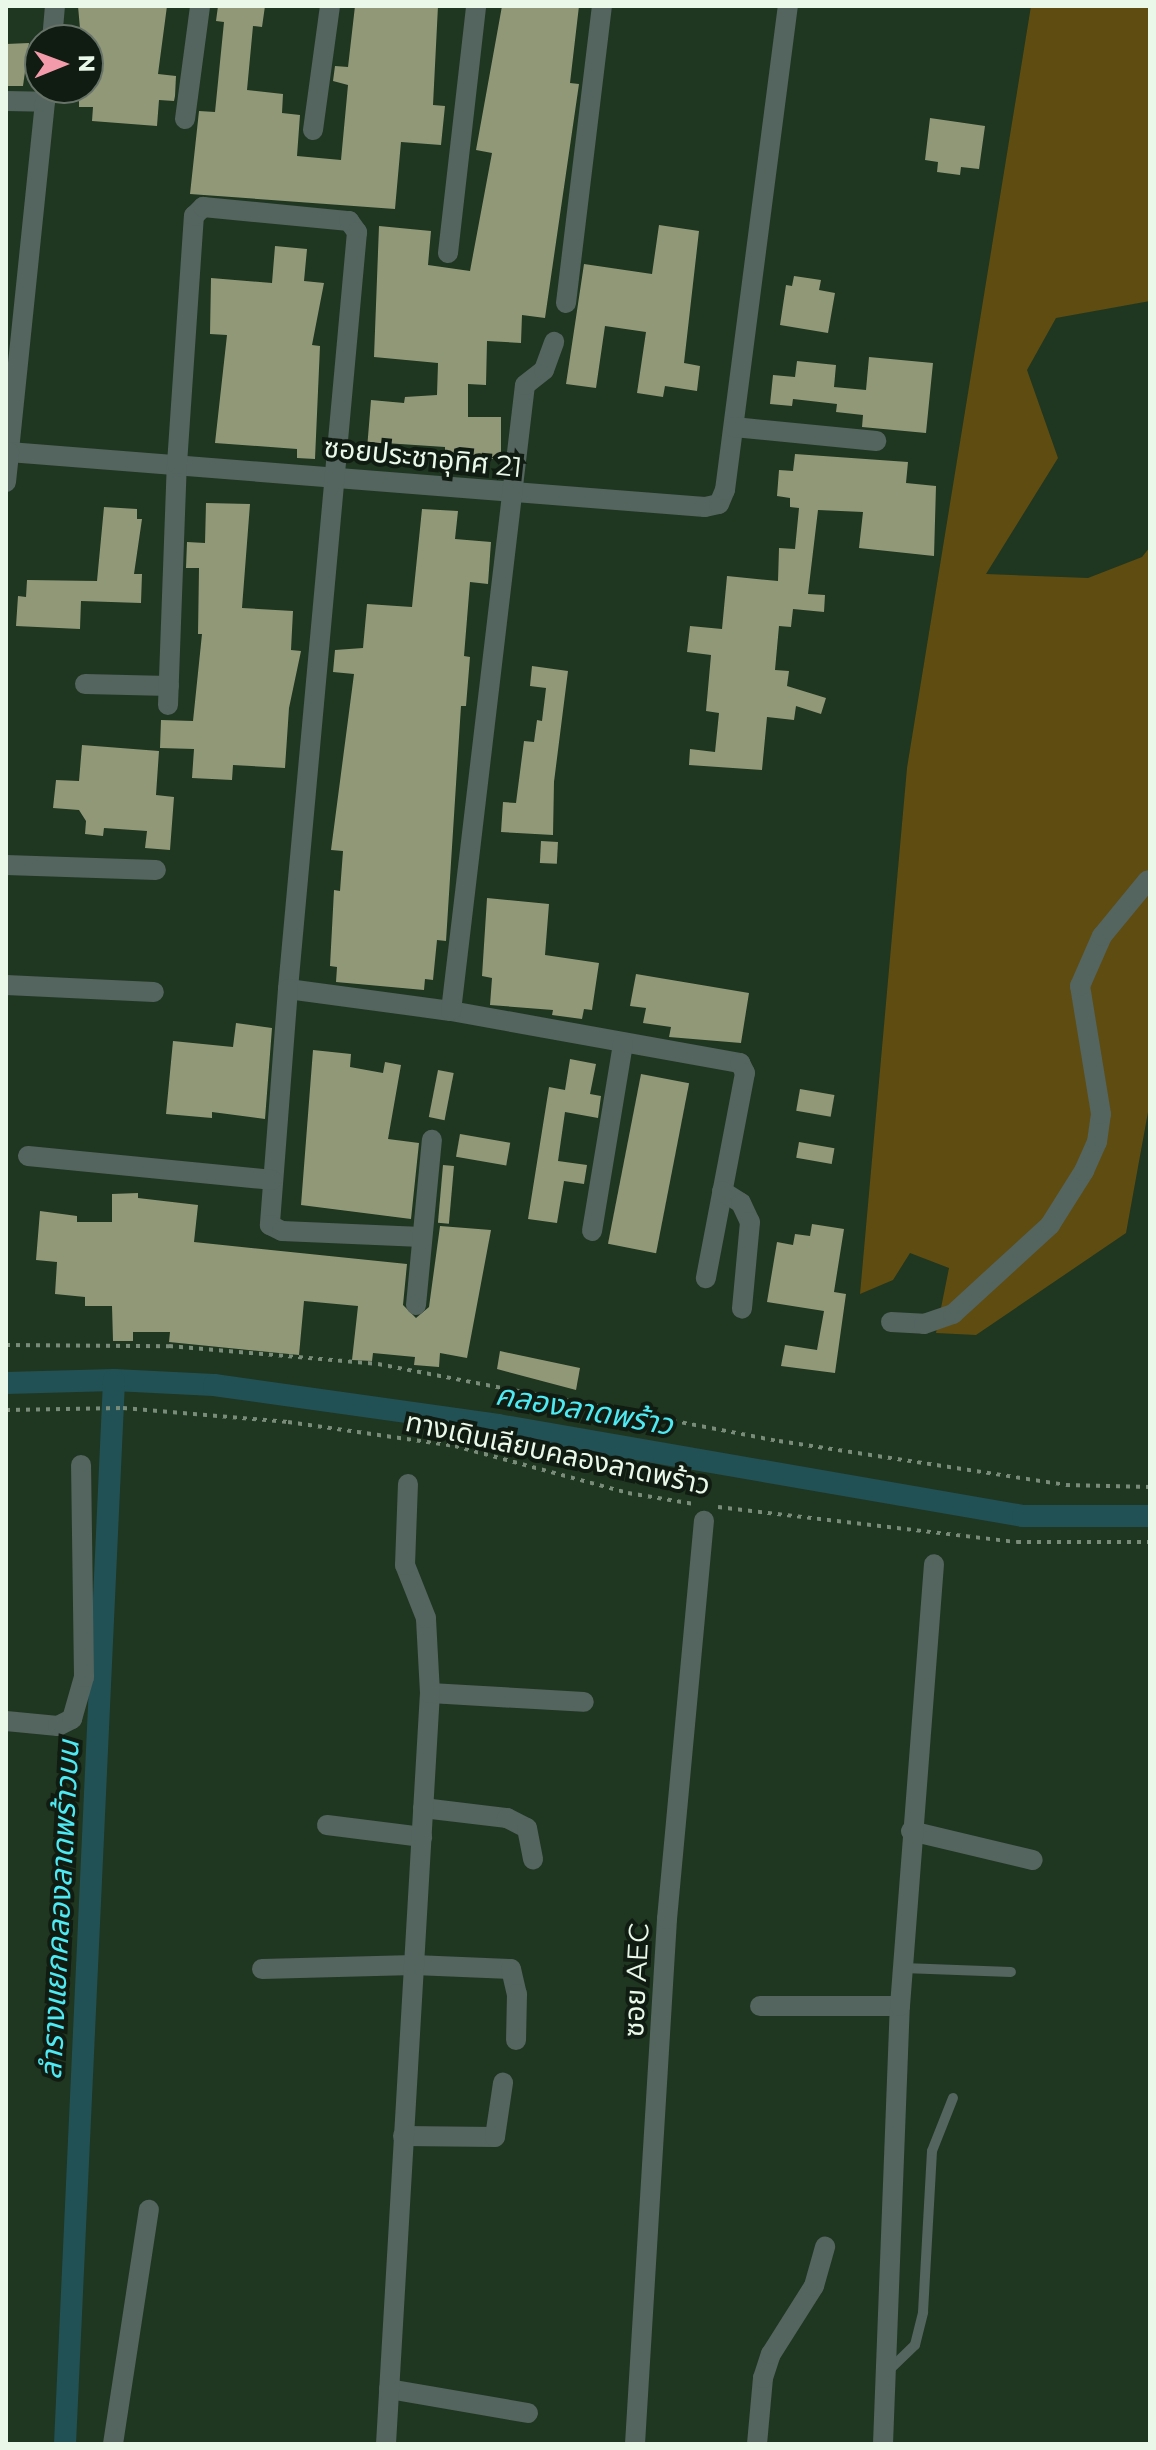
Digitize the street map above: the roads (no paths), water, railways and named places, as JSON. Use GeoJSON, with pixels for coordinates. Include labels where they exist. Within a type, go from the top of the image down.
{"type":"FeatureCollection","features":[{"type":"Feature","properties":{"kind":"street"},"geometry":{"type":"LineString","coordinates":[[185,119],[200,6]]}},
{"type":"Feature","properties":{"kind":"street"},"geometry":{"type":"LineString","coordinates":[[313,130],[330,6]]}},
{"type":"Feature","properties":{"kind":"street"},"geometry":{"type":"LineString","coordinates":[[448,253],[476,6]]}},
{"type":"Feature","properties":{"kind":"street"},"geometry":{"type":"LineString","coordinates":[[566,303],[602,6]]}},
{"type":"Feature","properties":{"kind":"street","name":"ซอยประชาอุทิศ 21"},"geometry":{"type":"LineString","coordinates":[[9,452],[334,476],[686,509],[719,504],[734,427],[788,6]]}},
{"type":"Feature","properties":{"kind":"street"},"geometry":{"type":"LineString","coordinates":[[6,482],[45,104]]}},
{"type":"Feature","properties":{"kind":"street"},"geometry":{"type":"LineString","coordinates":[[85,684],[168,695],[177,464],[194,216],[203,207],[354,224],[269,1218],[277,1231],[422,1237]]}},
{"type":"Feature","properties":{"kind":"street"},"geometry":{"type":"LineString","coordinates":[[451,1011],[525,385],[544,370],[554,342]]}},
{"type":"Feature","properties":{"kind":"street"},"geometry":{"type":"LineString","coordinates":[[734,427],[876,441]]}},
{"type":"Feature","properties":{"kind":"street"},"geometry":{"type":"LineString","coordinates":[[6,865],[156,870]]}},
{"type":"Feature","properties":{"kind":"street"},"geometry":{"type":"LineString","coordinates":[[891,1322],[924,1324],[953,1314],[1050,1225],[1084,1171],[1097,1142],[1101,1114],[1080,986],[1102,936],[1149,874]]}},
{"type":"Feature","properties":{"kind":"street"},"geometry":{"type":"LineString","coordinates":[[6,985],[154,992]]}},
{"type":"Feature","properties":{"kind":"street"},"geometry":{"type":"LineString","coordinates":[[288,989],[451,1011],[623,1044],[733,1060],[744,1067],[706,1278]]}},
{"type":"Feature","properties":{"kind":"street"},"geometry":{"type":"LineString","coordinates":[[592,1231],[623,1044]]}},
{"type":"Feature","properties":{"kind":"street"},"geometry":{"type":"LineString","coordinates":[[416,1305],[432,1140]]}},
{"type":"Feature","properties":{"kind":"street"},"geometry":{"type":"LineString","coordinates":[[28,1156],[272,1180]]}},
{"type":"Feature","properties":{"kind":"street"},"geometry":{"type":"LineString","coordinates":[[722,1191],[741,1203],[750,1222],[742,1309]]}},
{"type":"Feature","properties":{"kind":"street"},"geometry":{"type":"LineString","coordinates":[[6,1721],[58,1726],[72,1719],[84,1677],[81,1465]]}},
{"type":"Feature","properties":{"kind":"street"},"geometry":{"type":"LineString","coordinates":[[386,2444],[430,1693],[426,1618],[405,1565],[408,1484]]}},
{"type":"Feature","properties":{"kind":"street","name":"ซอย AEC"},"geometry":{"type":"LineString","coordinates":[[635,2444],[667,1919],[706,1511]]}},
{"type":"Feature","properties":{"kind":"street"},"geometry":{"type":"LineString","coordinates":[[883,2444],[900,2006],[911,1831],[934,1564]]}},
{"type":"Feature","properties":{"kind":"street"},"geometry":{"type":"LineString","coordinates":[[430,1693],[584,1702]]}},
{"type":"Feature","properties":{"kind":"street"},"geometry":{"type":"LineString","coordinates":[[423,1808],[507,1818],[527,1828],[533,1859]]}},
{"type":"Feature","properties":{"kind":"street"},"geometry":{"type":"LineString","coordinates":[[327,1825],[422,1837]]}},
{"type":"Feature","properties":{"kind":"street"},"geometry":{"type":"LineString","coordinates":[[911,1831],[1033,1860]]}},
{"type":"Feature","properties":{"kind":"street"},"geometry":{"type":"LineString","coordinates":[[262,1969],[414,1965],[511,1969],[517,1994],[516,2040]]}},
{"type":"Feature","properties":{"kind":"street"},"geometry":{"type":"LineString","coordinates":[[760,2006],[900,2006]]}},
{"type":"Feature","properties":{"kind":"street"},"geometry":{"type":"LineString","coordinates":[[403,2136],[495,2137],[503,2083]]}},
{"type":"Feature","properties":{"kind":"street"},"geometry":{"type":"LineString","coordinates":[[113,2444],[149,2210]]}},
{"type":"Feature","properties":{"kind":"street"},"geometry":{"type":"LineString","coordinates":[[757,2444],[763,2378],[771,2354],[814,2286],[825,2247]]}},
{"type":"Feature","properties":{"kind":"street"},"geometry":{"type":"LineString","coordinates":[[389,2389],[528,2413]]}},
{"type":"Feature","properties":{"kind":"lane"},"geometry":{"type":"LineString","coordinates":[[903,1968],[1011,1972]]}},
{"type":"Feature","properties":{"kind":"lane"},"geometry":{"type":"LineString","coordinates":[[886,2373],[915,2345],[923,2312],[932,2151],[953,2098]]}},
{"type":"Feature","properties":{"kind":"waterway","name":"คลองลาดพร้าว"},"geometry":{"type":"LineString","coordinates":[[6,1383],[114,1380],[214,1385],[498,1425],[1023,1516],[1150,1516]]}},
{"type":"Feature","properties":{"kind":"waterway","name":"ลำรางแยกคลองลาดพร้าวบน"},"geometry":{"type":"LineString","coordinates":[[65,2444],[114,1380]]}}]}
